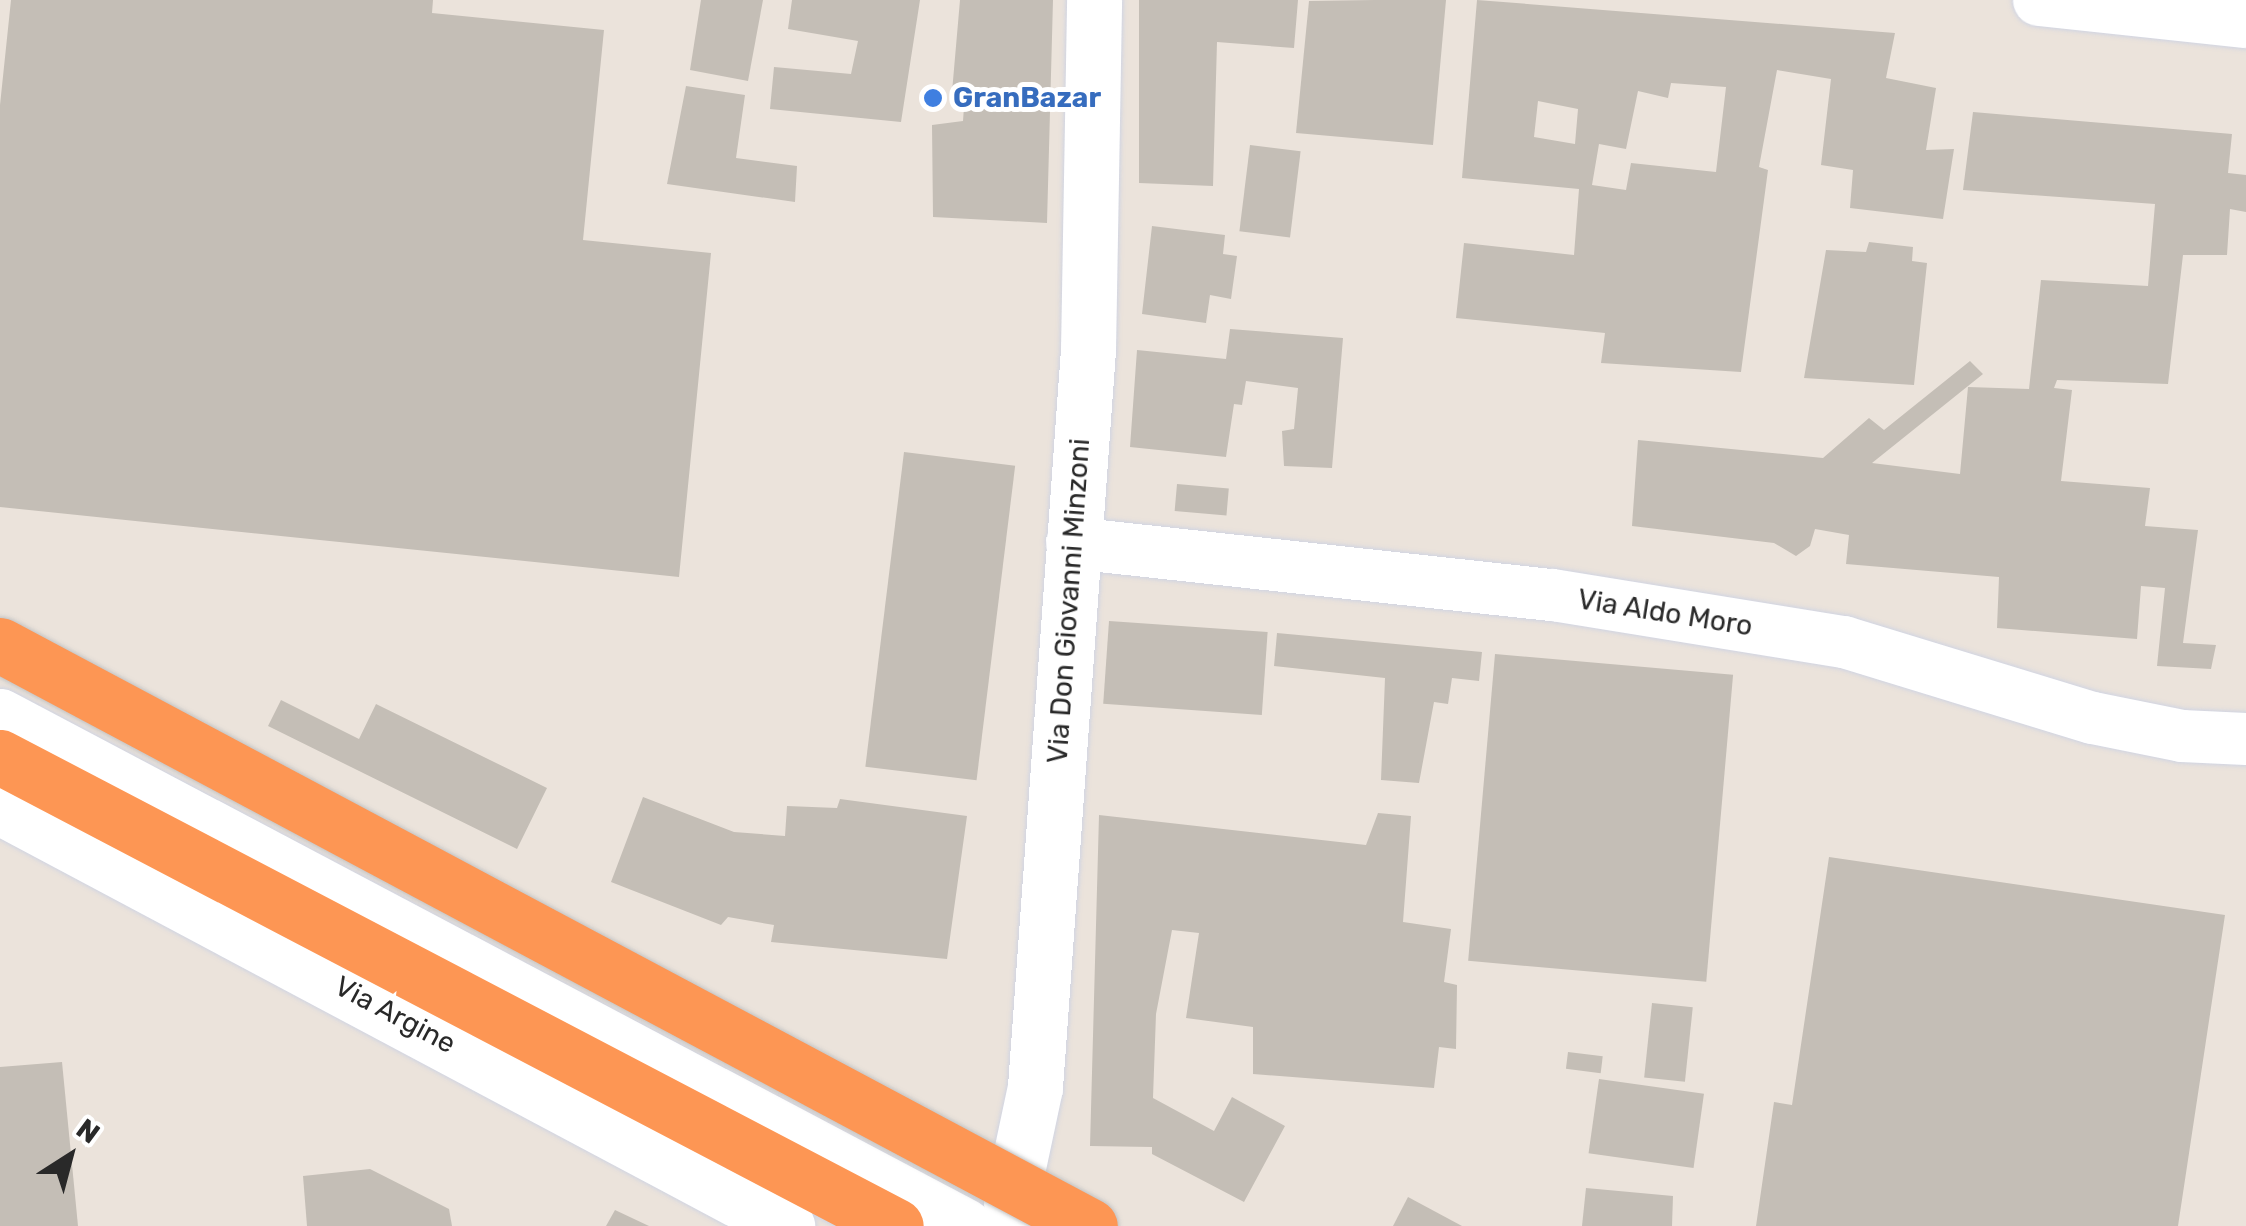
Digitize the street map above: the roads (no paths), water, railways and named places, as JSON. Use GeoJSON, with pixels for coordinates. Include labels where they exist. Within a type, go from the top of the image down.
{"type":"FeatureCollection","features":[{"type":"Feature","properties":{"kind":"highway"},"geometry":{"type":"LineString","coordinates":[[0,646],[1090,1226]]}},
{"type":"Feature","properties":{"kind":"highway"},"geometry":{"type":"LineString","coordinates":[[0,757],[896,1226]]}},
{"type":"Feature","properties":{"kind":"street","name":"Via Don Giovanni Minzoni"},"geometry":{"type":"LineString","coordinates":[[992,1219],[1036,1086],[1092,288],[1094,0]]}},
{"type":"Feature","properties":{"kind":"street"},"geometry":{"type":"LineString","coordinates":[[2039,0],[2246,22]]}},
{"type":"Feature","properties":{"kind":"street","name":"Via Aldo Moro"},"geometry":{"type":"LineString","coordinates":[[1072,542],[1553,594],[1805,636],[2092,718],[2182,736],[2246,739]]}},
{"type":"Feature","properties":{"kind":"street"},"geometry":{"type":"LineString","coordinates":[[0,716],[992,1219]]}},
{"type":"Feature","properties":{"kind":"street","name":"Via Argine"},"geometry":{"type":"LineString","coordinates":[[0,808],[787,1226]]}},
{"type":"Feature","properties":{"kind":"place","name":"GranBazar"},"geometry":{"type":"Point","coordinates":[933,98]}}]}
